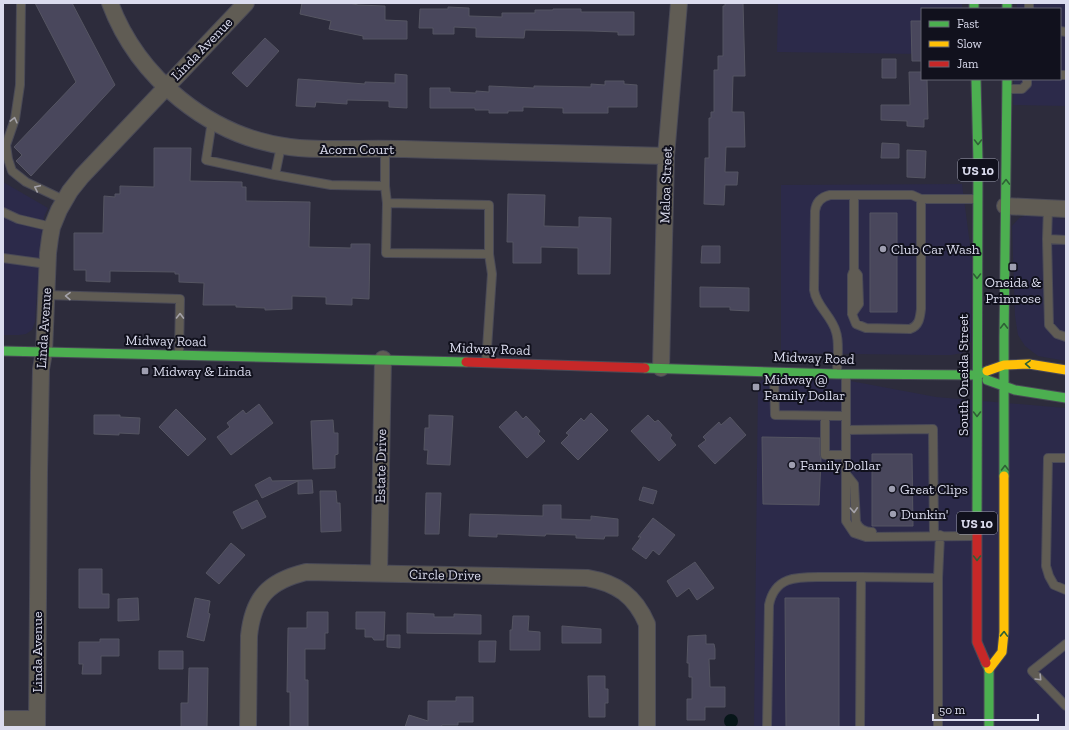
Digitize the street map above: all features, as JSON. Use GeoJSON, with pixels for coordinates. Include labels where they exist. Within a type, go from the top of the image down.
{"type":"FeatureCollection","features":[{"type":"Feature","properties":{"kind":"main road","name":"South Oneida Street"},"geometry":{"type":"LineString","coordinates":[[976,80],[978,199],[978,642],[982,655],[989,669],[989,727]]}},
{"type":"Feature","properties":{"kind":"main road","name":"US 10"},"geometry":{"type":"LineString","coordinates":[[989,669],[1002,652],[1004,641],[1005,206],[1008,80]]}},
{"type":"Feature","properties":{"kind":"main road","name":"Midway Road"},"geometry":{"type":"LineString","coordinates":[[3,351],[383,359],[841,374],[977,375],[1004,365],[1029,364],[1066,370]]}},
{"type":"Feature","properties":{"kind":"main road","name":"Midway Road"},"geometry":{"type":"LineString","coordinates":[[977,375],[1005,388],[1066,398]]}},
{"type":"Feature","properties":{"kind":"street","name":"Acorn Court"},"geometry":{"type":"LineString","coordinates":[[110,3],[123,33],[133,48],[166,87],[187,105],[212,121],[246,137],[281,146],[313,149],[385,148],[666,156]]}},
{"type":"Feature","properties":{"kind":"street","name":"Linda Avenue"},"geometry":{"type":"LineString","coordinates":[[37,723],[41,369],[44,352],[48,246],[52,227],[64,200],[82,176],[246,3]]}},
{"type":"Feature","properties":{"kind":"street","name":"Maloa Street"},"geometry":{"type":"LineString","coordinates":[[661,368],[666,156],[679,3]]}},
{"type":"Feature","properties":{"kind":"street"},"geometry":{"type":"LineString","coordinates":[[1005,206],[1066,210]]}},
{"type":"Feature","properties":{"kind":"street","name":"Estate Drive"},"geometry":{"type":"LineString","coordinates":[[379,573],[383,359]]}},
{"type":"Feature","properties":{"kind":"street","name":"Circle Drive"},"geometry":{"type":"LineString","coordinates":[[248,727],[250,621],[256,607],[268,588],[292,575],[306,572],[587,578],[602,581],[619,589],[634,601],[642,612],[647,624],[647,727]]}},
{"type":"Feature","properties":{"kind":"street"},"geometry":{"type":"LineString","coordinates":[[3,719],[37,723]]}},
{"type":"Feature","properties":{"kind":"lane"},"geometry":{"type":"LineString","coordinates":[[21,3],[20,85],[15,119],[6,145],[8,159],[12,171],[26,182],[64,200]]}},
{"type":"Feature","properties":{"kind":"lane"},"geometry":{"type":"LineString","coordinates":[[1008,89],[1022,89],[1027,84],[1027,80]]}},
{"type":"Feature","properties":{"kind":"lane"},"geometry":{"type":"LineString","coordinates":[[212,121],[206,160],[331,185],[385,186]]}},
{"type":"Feature","properties":{"kind":"lane"},"geometry":{"type":"LineString","coordinates":[[275,175],[281,146]]}},
{"type":"Feature","properties":{"kind":"lane"},"geometry":{"type":"LineString","coordinates":[[385,148],[385,186],[387,203],[386,253],[489,254]]}},
{"type":"Feature","properties":{"kind":"lane"},"geometry":{"type":"LineString","coordinates":[[854,195],[854,270],[852,275],[852,314],[856,324],[866,328],[910,329],[915,327],[919,322],[921,309],[921,199]]}},
{"type":"Feature","properties":{"kind":"lane"},"geometry":{"type":"LineString","coordinates":[[977,536],[936,535],[866,537],[854,533],[846,521],[846,416],[836,331],[815,296],[815,211],[818,201],[826,196],[912,195],[921,199],[978,199]]}},
{"type":"Feature","properties":{"kind":"lane"},"geometry":{"type":"LineString","coordinates":[[387,203],[489,205],[489,254],[492,274],[486,363]]}},
{"type":"Feature","properties":{"kind":"lane"},"geometry":{"type":"LineString","coordinates":[[1048,208],[1048,325],[1057,334],[1066,337]]}},
{"type":"Feature","properties":{"kind":"lane"},"geometry":{"type":"LineString","coordinates":[[3,212],[18,219],[52,227]]}},
{"type":"Feature","properties":{"kind":"lane"},"geometry":{"type":"LineString","coordinates":[[1047,239],[1066,240]]}},
{"type":"Feature","properties":{"kind":"lane"},"geometry":{"type":"LineString","coordinates":[[3,258],[47,264]]}},
{"type":"Feature","properties":{"kind":"lane"},"geometry":{"type":"LineString","coordinates":[[46,295],[180,299],[179,355]]}},
{"type":"Feature","properties":{"kind":"lane"},"geometry":{"type":"LineString","coordinates":[[774,371],[775,415],[846,416]]}},
{"type":"Feature","properties":{"kind":"lane"},"geometry":{"type":"LineString","coordinates":[[825,416],[825,455],[845,455]]}},
{"type":"Feature","properties":{"kind":"lane"},"geometry":{"type":"LineString","coordinates":[[846,430],[933,429],[938,578],[938,727]]}},
{"type":"Feature","properties":{"kind":"lane"},"geometry":{"type":"LineString","coordinates":[[1066,458],[1048,458],[1046,566],[1054,585],[1066,590]]}},
{"type":"Feature","properties":{"kind":"lane"},"geometry":{"type":"LineString","coordinates":[[767,727],[769,605],[771,594],[777,586],[788,580],[800,577],[938,578]]}},
{"type":"Feature","properties":{"kind":"lane"},"geometry":{"type":"LineString","coordinates":[[860,727],[861,577]]}},
{"type":"Feature","properties":{"kind":"lane"},"geometry":{"type":"LineString","coordinates":[[1066,644],[1032,671],[1066,706]]}},
{"type":"Feature","properties":{"kind":"shaded area"},"geometry":{"type":"Polygon","coordinates":[[[778,3],[962,3],[962,8],[921,8],[921,54],[777,52],[778,3]]]}},
{"type":"Feature","properties":{"kind":"shaded area"},"geometry":{"type":"Polygon","coordinates":[[[1017,3],[1066,3],[1066,106],[1013,105],[1014,80],[1061,80],[1061,8],[1017,8],[1017,3]]]}},
{"type":"Feature","properties":{"kind":"shaded area"},"geometry":{"type":"Polygon","coordinates":[[[3,182],[48,208],[44,217],[40,244],[35,322],[32,330],[26,334],[19,335],[3,335],[3,182]]]}},
{"type":"Feature","properties":{"kind":"shaded area"},"geometry":{"type":"Polygon","coordinates":[[[962,184],[972,260],[971,341],[962,353],[951,355],[930,355],[781,353],[781,185],[962,184]]]}},
{"type":"Feature","properties":{"kind":"shaded area"},"geometry":{"type":"Polygon","coordinates":[[[1027,215],[1066,219],[1066,361],[1038,356],[1025,346],[1018,335],[1015,316],[1012,226],[1019,218],[1027,215]]]}},
{"type":"Feature","properties":{"kind":"shaded area"},"geometry":{"type":"Polygon","coordinates":[[[781,368],[936,397],[1066,408],[1066,727],[754,727],[758,383],[781,368]]]}},
{"type":"Feature","properties":{"kind":"shaded area"},"geometry":{"type":"Polygon","coordinates":[[[728,714],[734,714],[738,718],[738,724],[734,728],[728,728],[724,724],[724,718],[728,714]]]}},
{"type":"Feature","properties":{"kind":"building"},"geometry":{"type":"Polygon","coordinates":[[[35,3],[72,3],[115,85],[31,176],[16,161],[22,155],[14,147],[76,82],[35,3]]]}},
{"type":"Feature","properties":{"kind":"building"},"geometry":{"type":"Polygon","coordinates":[[[302,3],[349,3],[358,5],[385,6],[385,20],[407,21],[407,39],[363,39],[363,36],[329,29],[331,21],[300,14],[302,3]]]}},
{"type":"Feature","properties":{"kind":"building"},"geometry":{"type":"Polygon","coordinates":[[[725,3],[743,3],[745,76],[733,76],[732,112],[744,112],[745,147],[726,147],[725,172],[738,172],[737,185],[725,185],[724,205],[704,204],[705,158],[709,158],[709,118],[711,118],[711,112],[714,112],[714,70],[718,70],[718,56],[723,56],[723,6],[725,6],[725,3]]]}},
{"type":"Feature","properties":{"kind":"building"},"geometry":{"type":"Polygon","coordinates":[[[448,7],[469,8],[469,16],[502,17],[502,13],[535,13],[535,10],[553,9],[581,9],[581,12],[634,12],[634,35],[618,35],[618,32],[525,30],[524,38],[476,37],[476,28],[454,27],[454,34],[433,34],[433,28],[419,28],[420,9],[448,9],[448,7]]]}},
{"type":"Feature","properties":{"kind":"building"},"geometry":{"type":"Polygon","coordinates":[[[911,21],[921,21],[921,61],[912,61],[911,21]]]}},
{"type":"Feature","properties":{"kind":"building"},"geometry":{"type":"Polygon","coordinates":[[[265,38],[279,51],[247,87],[232,73],[265,38]]]}},
{"type":"Feature","properties":{"kind":"building"},"geometry":{"type":"Polygon","coordinates":[[[882,59],[896,59],[896,78],[882,78],[882,59]]]}},
{"type":"Feature","properties":{"kind":"building"},"geometry":{"type":"Polygon","coordinates":[[[909,72],[921,72],[921,80],[927,80],[928,119],[924,119],[924,127],[907,126],[907,121],[881,120],[881,105],[910,105],[909,72]]]}},
{"type":"Feature","properties":{"kind":"building"},"geometry":{"type":"Polygon","coordinates":[[[395,74],[407,75],[407,108],[389,107],[389,101],[347,100],[347,104],[316,102],[315,107],[296,106],[298,79],[365,84],[365,82],[395,83],[395,74]]]}},
{"type":"Feature","properties":{"kind":"building"},"geometry":{"type":"Polygon","coordinates":[[[605,81],[624,81],[624,84],[637,85],[637,107],[608,107],[608,113],[563,113],[563,108],[523,107],[523,111],[489,113],[489,110],[475,110],[475,108],[430,108],[430,88],[450,88],[450,92],[476,93],[476,91],[489,92],[489,86],[534,88],[534,86],[591,87],[591,84],[605,85],[605,81]]]}},
{"type":"Feature","properties":{"kind":"building"},"geometry":{"type":"Polygon","coordinates":[[[882,143],[899,144],[899,158],[881,158],[882,143]]]}},
{"type":"Feature","properties":{"kind":"building"},"geometry":{"type":"Polygon","coordinates":[[[154,148],[191,148],[190,181],[242,182],[242,187],[246,187],[246,201],[310,202],[309,247],[351,248],[351,244],[370,244],[369,299],[352,298],[352,305],[326,304],[326,297],[292,296],[292,309],[265,310],[265,308],[236,307],[236,305],[203,305],[204,283],[179,282],[179,274],[175,274],[175,272],[110,271],[110,282],[86,281],[86,270],[74,270],[74,233],[103,233],[104,196],[115,197],[115,194],[120,194],[120,186],[154,187],[154,148]]]}},
{"type":"Feature","properties":{"kind":"building"},"geometry":{"type":"Polygon","coordinates":[[[907,150],[926,151],[925,178],[907,177],[907,150]]]}},
{"type":"Feature","properties":{"kind":"building"},"geometry":{"type":"Polygon","coordinates":[[[508,194],[545,195],[544,226],[579,227],[579,217],[611,218],[610,274],[578,274],[578,248],[541,247],[541,263],[513,263],[513,242],[507,242],[508,194]]]}},
{"type":"Feature","properties":{"kind":"building","name":"Club Car Wash"},"geometry":{"type":"Polygon","coordinates":[[[870,213],[897,213],[897,312],[870,312],[870,213]]]}},
{"type":"Feature","properties":{"kind":"building"},"geometry":{"type":"Polygon","coordinates":[[[702,246],[720,246],[720,263],[701,263],[702,246]]]}},
{"type":"Feature","properties":{"kind":"building"},"geometry":{"type":"Polygon","coordinates":[[[700,287],[749,288],[749,311],[730,310],[730,307],[700,307],[700,287]]]}},
{"type":"Feature","properties":{"kind":"building"},"geometry":{"type":"Polygon","coordinates":[[[259,404],[273,423],[231,455],[217,437],[230,427],[227,423],[243,410],[246,414],[259,404]]]}},
{"type":"Feature","properties":{"kind":"building"},"geometry":{"type":"Polygon","coordinates":[[[176,409],[206,439],[188,456],[159,427],[176,409]]]}},
{"type":"Feature","properties":{"kind":"building"},"geometry":{"type":"Polygon","coordinates":[[[516,411],[523,419],[526,416],[540,431],[538,434],[545,441],[527,458],[499,427],[516,411]]]}},
{"type":"Feature","properties":{"kind":"building"},"geometry":{"type":"Polygon","coordinates":[[[591,413],[608,430],[578,460],[561,443],[569,435],[566,433],[581,418],[584,421],[591,413]]]}},
{"type":"Feature","properties":{"kind":"building"},"geometry":{"type":"Polygon","coordinates":[[[94,415],[120,415],[120,417],[140,418],[139,434],[94,434],[94,415]]]}},
{"type":"Feature","properties":{"kind":"building"},"geometry":{"type":"Polygon","coordinates":[[[429,415],[453,416],[450,465],[427,464],[428,450],[424,450],[425,428],[429,428],[429,415]]]}},
{"type":"Feature","properties":{"kind":"building"},"geometry":{"type":"Polygon","coordinates":[[[648,415],[655,422],[658,420],[672,435],[670,438],[676,445],[659,461],[631,431],[648,415]]]}},
{"type":"Feature","properties":{"kind":"building"},"geometry":{"type":"Polygon","coordinates":[[[730,417],[746,435],[715,464],[698,446],[706,440],[703,437],[719,422],[721,425],[730,417]]]}},
{"type":"Feature","properties":{"kind":"building"},"geometry":{"type":"Polygon","coordinates":[[[333,420],[334,433],[338,433],[338,454],[335,455],[335,468],[313,469],[311,421],[333,420]]]}},
{"type":"Feature","properties":{"kind":"building","name":"Family Dollar"},"geometry":{"type":"Polygon","coordinates":[[[762,437],[820,438],[821,458],[819,505],[763,504],[762,437]]]}},
{"type":"Feature","properties":{"kind":"building"},"geometry":{"type":"Polygon","coordinates":[[[872,454],[912,454],[913,526],[872,526],[872,454]]]}},
{"type":"Feature","properties":{"kind":"building"},"geometry":{"type":"Polygon","coordinates":[[[270,477],[272,481],[312,480],[313,493],[298,494],[298,481],[262,498],[255,485],[270,477]]]}},
{"type":"Feature","properties":{"kind":"building"},"geometry":{"type":"Polygon","coordinates":[[[643,487],[657,491],[653,504],[639,500],[643,487]]]}},
{"type":"Feature","properties":{"kind":"building"},"geometry":{"type":"Polygon","coordinates":[[[320,491],[336,491],[337,503],[340,503],[341,531],[321,532],[320,491]]]}},
{"type":"Feature","properties":{"kind":"building"},"geometry":{"type":"Polygon","coordinates":[[[426,493],[441,493],[439,534],[425,534],[426,493]]]}},
{"type":"Feature","properties":{"kind":"building"},"geometry":{"type":"Polygon","coordinates":[[[257,500],[266,517],[242,529],[233,512],[257,500]]]}},
{"type":"Feature","properties":{"kind":"building"},"geometry":{"type":"Polygon","coordinates":[[[543,505],[561,505],[561,519],[591,520],[591,516],[618,519],[618,536],[605,536],[604,539],[576,538],[576,535],[546,534],[545,536],[497,534],[497,537],[469,536],[470,514],[543,516],[543,505]]]}},
{"type":"Feature","properties":{"kind":"building"},"geometry":{"type":"Polygon","coordinates":[[[653,518],[675,535],[659,555],[653,550],[646,559],[632,549],[641,537],[638,537],[653,518]]]}},
{"type":"Feature","properties":{"kind":"building"},"geometry":{"type":"Polygon","coordinates":[[[231,543],[245,555],[219,584],[206,573],[231,543]]]}},
{"type":"Feature","properties":{"kind":"building"},"geometry":{"type":"Polygon","coordinates":[[[695,562],[714,588],[697,600],[689,588],[677,597],[667,581],[695,562]]]}},
{"type":"Feature","properties":{"kind":"building"},"geometry":{"type":"Polygon","coordinates":[[[79,569],[102,569],[102,594],[109,594],[109,608],[79,608],[79,569]]]}},
{"type":"Feature","properties":{"kind":"building"},"geometry":{"type":"Polygon","coordinates":[[[138,598],[139,620],[118,621],[118,599],[138,598]]]}},
{"type":"Feature","properties":{"kind":"building"},"geometry":{"type":"Polygon","coordinates":[[[195,598],[210,601],[208,613],[210,614],[204,641],[187,637],[195,598]]]}},
{"type":"Feature","properties":{"kind":"building"},"geometry":{"type":"Polygon","coordinates":[[[785,598],[839,598],[839,727],[786,727],[785,598]]]}},
{"type":"Feature","properties":{"kind":"building"},"geometry":{"type":"Polygon","coordinates":[[[307,612],[328,612],[328,633],[325,633],[325,649],[305,649],[305,680],[308,680],[308,727],[290,727],[290,692],[287,692],[288,628],[307,628],[307,612]]]}},
{"type":"Feature","properties":{"kind":"building"},"geometry":{"type":"Polygon","coordinates":[[[356,612],[385,612],[384,640],[374,640],[372,637],[365,637],[365,629],[356,629],[356,612]]]}},
{"type":"Feature","properties":{"kind":"building"},"geometry":{"type":"Polygon","coordinates":[[[407,613],[434,614],[434,617],[454,617],[454,614],[481,615],[481,634],[407,633],[407,613]]]}},
{"type":"Feature","properties":{"kind":"building"},"geometry":{"type":"Polygon","coordinates":[[[513,616],[529,616],[528,631],[540,632],[540,650],[510,650],[510,630],[512,630],[513,616]]]}},
{"type":"Feature","properties":{"kind":"building"},"geometry":{"type":"Polygon","coordinates":[[[562,626],[601,629],[601,643],[562,643],[562,626]]]}},
{"type":"Feature","properties":{"kind":"building"},"geometry":{"type":"Polygon","coordinates":[[[387,635],[400,635],[400,648],[387,647],[387,635]]]}},
{"type":"Feature","properties":{"kind":"building"},"geometry":{"type":"Polygon","coordinates":[[[706,635],[706,644],[714,644],[715,649],[715,659],[709,659],[710,687],[725,687],[725,707],[705,707],[705,720],[687,720],[687,699],[692,699],[692,677],[689,677],[689,663],[687,663],[688,636],[706,635]]]}},
{"type":"Feature","properties":{"kind":"building"},"geometry":{"type":"Polygon","coordinates":[[[100,639],[119,639],[119,656],[101,656],[101,674],[82,674],[83,664],[79,664],[79,642],[100,642],[100,639]]]}},
{"type":"Feature","properties":{"kind":"building"},"geometry":{"type":"Polygon","coordinates":[[[479,641],[496,641],[495,662],[479,662],[479,641]]]}},
{"type":"Feature","properties":{"kind":"building"},"geometry":{"type":"Polygon","coordinates":[[[159,651],[183,651],[183,669],[159,669],[159,651]]]}},
{"type":"Feature","properties":{"kind":"building"},"geometry":{"type":"Polygon","coordinates":[[[189,668],[208,668],[207,727],[181,727],[181,703],[188,703],[189,668]]]}},
{"type":"Feature","properties":{"kind":"building"},"geometry":{"type":"Polygon","coordinates":[[[588,676],[605,676],[605,689],[608,689],[608,703],[605,703],[605,717],[589,717],[588,676]]]}},
{"type":"Feature","properties":{"kind":"building"},"geometry":{"type":"Polygon","coordinates":[[[456,697],[473,697],[473,722],[458,722],[458,725],[442,725],[441,727],[405,727],[409,715],[428,721],[428,701],[456,701],[456,697]]]}},
{"type":"Feature","properties":{"kind":"traffic: fast"},"geometry":{"type":"LineString","coordinates":[[974,3],[974,8]]}},
{"type":"Feature","properties":{"kind":"traffic: fast"},"geometry":{"type":"LineString","coordinates":[[1007,3],[1007,8]]}},
{"type":"Feature","properties":{"kind":"traffic: fast"},"geometry":{"type":"LineString","coordinates":[[976,80],[978,162],[977,518]]}},
{"type":"Feature","properties":{"kind":"traffic: fast"},"geometry":{"type":"LineString","coordinates":[[1004,476],[1007,80]]}},
{"type":"Feature","properties":{"kind":"traffic: fast"},"geometry":{"type":"LineString","coordinates":[[3,351],[466,362]]}},
{"type":"Feature","properties":{"kind":"traffic: fast"},"geometry":{"type":"LineString","coordinates":[[645,368],[837,374],[977,375],[987,371]]}},
{"type":"Feature","properties":{"kind":"traffic: fast"},"geometry":{"type":"LineString","coordinates":[[987,380],[1015,390],[1066,398]]}},
{"type":"Feature","properties":{"kind":"traffic: fast"},"geometry":{"type":"LineString","coordinates":[[986,663],[989,669],[989,727]]}},
{"type":"Feature","properties":{"kind":"traffic: slow"},"geometry":{"type":"LineString","coordinates":[[987,371],[1004,365],[1029,364],[1066,370]]}},
{"type":"Feature","properties":{"kind":"traffic: slow"},"geometry":{"type":"LineString","coordinates":[[989,669],[1002,652],[1004,632],[1004,476]]}},
{"type":"Feature","properties":{"kind":"traffic: jam"},"geometry":{"type":"LineString","coordinates":[[466,362],[645,368]]}},
{"type":"Feature","properties":{"kind":"traffic: jam"},"geometry":{"type":"LineString","coordinates":[[977,518],[977,642],[986,663]]}},
{"type":"Feature","properties":{"kind":"place","name":"Club Car Wash"},"geometry":{"type":"Point","coordinates":[883,249]}},
{"type":"Feature","properties":{"kind":"place","name":"Oneida & Primrose"},"geometry":{"type":"Point","coordinates":[1013,267]}},
{"type":"Feature","properties":{"kind":"place","name":"Midway & Linda"},"geometry":{"type":"Point","coordinates":[145,371]}},
{"type":"Feature","properties":{"kind":"place","name":"Midway @ Family Dollar"},"geometry":{"type":"Point","coordinates":[756,387]}},
{"type":"Feature","properties":{"kind":"place","name":"Family Dollar"},"geometry":{"type":"Point","coordinates":[792,465]}},
{"type":"Feature","properties":{"kind":"place","name":"Great Clips"},"geometry":{"type":"Point","coordinates":[892,489]}},
{"type":"Feature","properties":{"kind":"place","name":"Dunkin'"},"geometry":{"type":"Point","coordinates":[893,514]}}]}
